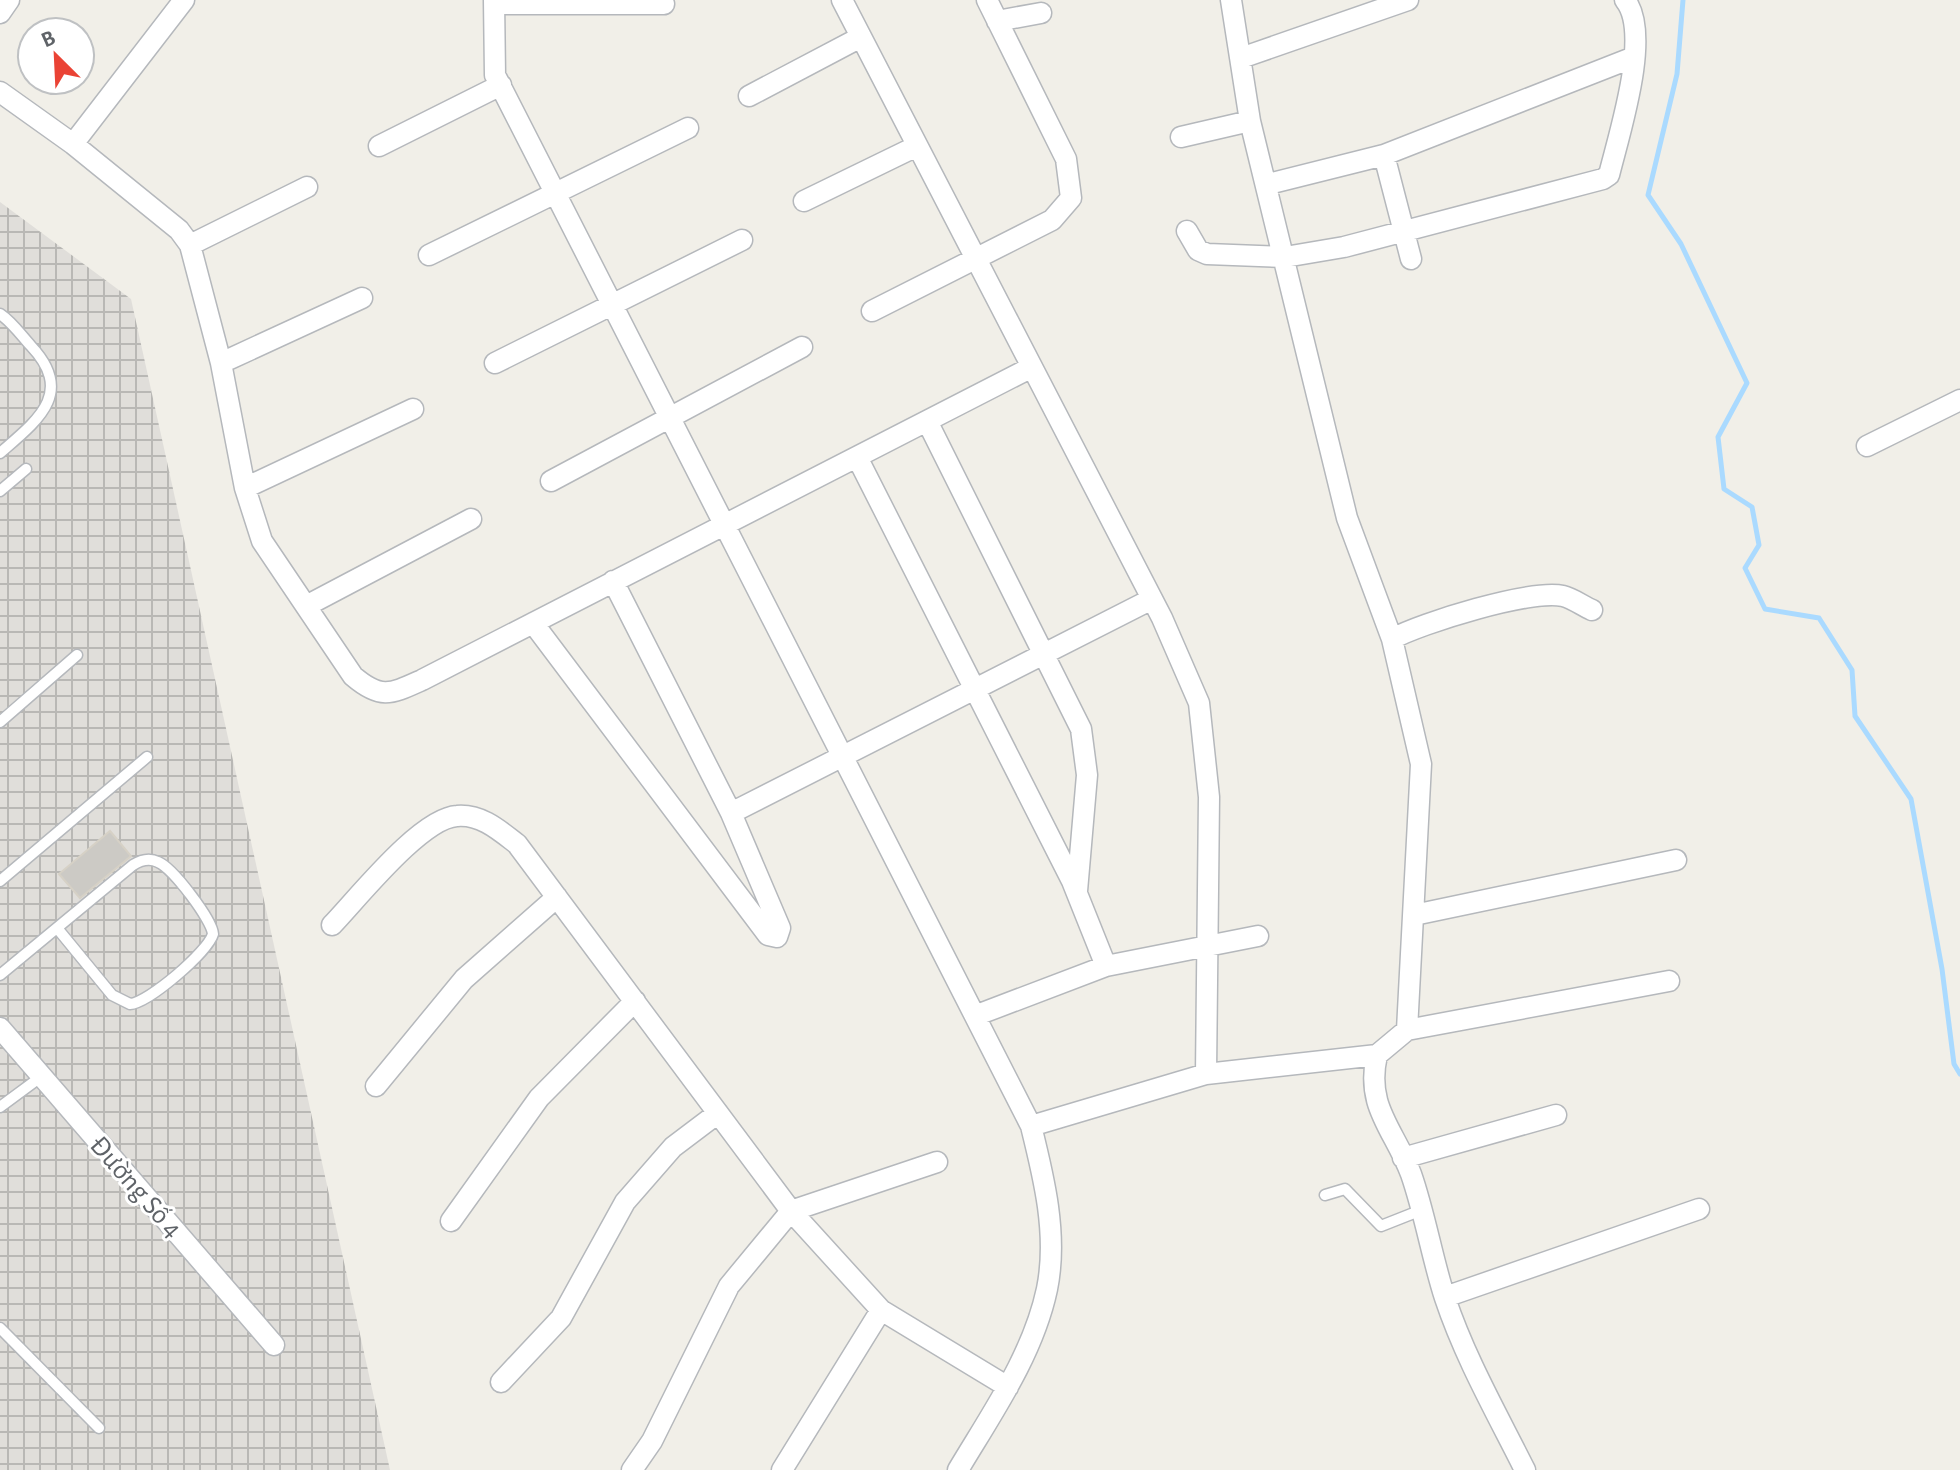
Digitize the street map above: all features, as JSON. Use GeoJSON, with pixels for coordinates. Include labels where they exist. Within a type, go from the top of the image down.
{"type":"FeatureCollection","features":[{"type":"Feature","properties":{"kind":"street"},"geometry":{"type":"LineString","coordinates":[[0,13],[9,0]]}},
{"type":"Feature","properties":{"kind":"street"},"geometry":{"type":"LineString","coordinates":[[73,144],[184,0]]}},
{"type":"Feature","properties":{"kind":"street"},"geometry":{"type":"LineString","coordinates":[[842,0],[1152,599],[1199,703],[1209,797],[1206,1074]]}},
{"type":"Feature","properties":{"kind":"street"},"geometry":{"type":"LineString","coordinates":[[872,311],[1052,220],[1071,198],[1066,159],[987,0]]}},
{"type":"Feature","properties":{"kind":"street"},"geometry":{"type":"LineString","coordinates":[[1231,0],[1250,121],[1268,184],[1347,518],[1392,639],[1421,764],[1407,1030]]}},
{"type":"Feature","properties":{"kind":"street"},"geometry":{"type":"LineString","coordinates":[[1241,58],[1408,0]]}},
{"type":"Feature","properties":{"kind":"street"},"geometry":{"type":"LineString","coordinates":[[1187,231],[1198,250],[1207,254],[1285,257],[1344,247],[1576,188],[1609,175],[1634,57],[1635,18],[1625,0]]}},
{"type":"Feature","properties":{"kind":"street"},"geometry":{"type":"LineString","coordinates":[[664,4],[494,2],[495,75],[1031,1126],[1046,1188],[1047,1288],[1026,1352],[958,1470]]}},
{"type":"Feature","properties":{"kind":"street"},"geometry":{"type":"LineString","coordinates":[[997,21],[1041,13]]}},
{"type":"Feature","properties":{"kind":"street"},"geometry":{"type":"LineString","coordinates":[[749,96],[861,37]]}},
{"type":"Feature","properties":{"kind":"street"},"geometry":{"type":"LineString","coordinates":[[1268,184],[1384,155],[1634,57]]}},
{"type":"Feature","properties":{"kind":"street"},"geometry":{"type":"LineString","coordinates":[[379,146],[501,85]]}},
{"type":"Feature","properties":{"kind":"street"},"geometry":{"type":"LineString","coordinates":[[0,92],[73,144],[179,230],[190,245],[221,363],[245,488],[262,541],[353,676],[371,692],[393,693],[1032,367]]}},
{"type":"Feature","properties":{"kind":"street"},"geometry":{"type":"LineString","coordinates":[[1181,137],[1250,121]]}},
{"type":"Feature","properties":{"kind":"street"},"geometry":{"type":"LineString","coordinates":[[429,255],[557,195],[688,128]]}},
{"type":"Feature","properties":{"kind":"street"},"geometry":{"type":"LineString","coordinates":[[804,201],[917,146]]}},
{"type":"Feature","properties":{"kind":"street"},"geometry":{"type":"LineString","coordinates":[[1384,155],[1411,259]]}},
{"type":"Feature","properties":{"kind":"street"},"geometry":{"type":"LineString","coordinates":[[190,245],[307,187]]}},
{"type":"Feature","properties":{"kind":"street"},"geometry":{"type":"LineString","coordinates":[[495,363],[742,240]]}},
{"type":"Feature","properties":{"kind":"street"},"geometry":{"type":"LineString","coordinates":[[221,363],[362,298]]}},
{"type":"Feature","properties":{"kind":"street"},"geometry":{"type":"LineString","coordinates":[[551,481],[802,347]]}},
{"type":"Feature","properties":{"kind":"street"},"geometry":{"type":"LineString","coordinates":[[1867,446],[1960,400]]}},
{"type":"Feature","properties":{"kind":"street"},"geometry":{"type":"LineString","coordinates":[[245,488],[413,409]]}},
{"type":"Feature","properties":{"kind":"street"},"geometry":{"type":"LineString","coordinates":[[927,421],[1081,729],[1087,753],[1077,894]]}},
{"type":"Feature","properties":{"kind":"street"},"geometry":{"type":"LineString","coordinates":[[857,457],[1077,894],[1106,966]]}},
{"type":"Feature","properties":{"kind":"street"},"geometry":{"type":"LineString","coordinates":[[306,606],[471,519]]}},
{"type":"Feature","properties":{"kind":"street"},"geometry":{"type":"LineString","coordinates":[[533,623],[768,935],[777,937],[780,928],[731,813],[613,581]]}},
{"type":"Feature","properties":{"kind":"street"},"geometry":{"type":"LineString","coordinates":[[1392,639],[1414,627],[1541,596],[1563,596],[1592,610]]}},
{"type":"Feature","properties":{"kind":"street"},"geometry":{"type":"LineString","coordinates":[[731,813],[1152,599]]}},
{"type":"Feature","properties":{"kind":"street"},"geometry":{"type":"LineString","coordinates":[[332,925],[430,825],[457,816],[487,821],[517,844],[791,1211],[881,1310],[1008,1387]]}},
{"type":"Feature","properties":{"kind":"street"},"geometry":{"type":"LineString","coordinates":[[1414,915],[1676,860]]}},
{"type":"Feature","properties":{"kind":"street"},"geometry":{"type":"LineString","coordinates":[[376,1086],[464,979],[557,897]]}},
{"type":"Feature","properties":{"kind":"street"},"geometry":{"type":"LineString","coordinates":[[977,1015],[1106,966],[1258,936]]}},
{"type":"Feature","properties":{"kind":"street"},"geometry":{"type":"LineString","coordinates":[[1031,1126],[1206,1074],[1377,1055],[1407,1030],[1669,981]]}},
{"type":"Feature","properties":{"kind":"street"},"geometry":{"type":"LineString","coordinates":[[451,1221],[539,1098],[635,1001]]}},
{"type":"Feature","properties":{"kind":"street","name":"Đường Số 4"},"geometry":{"type":"LineString","coordinates":[[0,1028],[274,1345]]}},
{"type":"Feature","properties":{"kind":"street"},"geometry":{"type":"LineString","coordinates":[[1377,1055],[1371,1079],[1376,1099],[1412,1176],[1419,1211],[1445,1297],[1464,1347],[1525,1470]]}},
{"type":"Feature","properties":{"kind":"street"},"geometry":{"type":"LineString","coordinates":[[501,1382],[561,1318],[625,1202],[673,1147],[718,1113]]}},
{"type":"Feature","properties":{"kind":"street"},"geometry":{"type":"LineString","coordinates":[[1403,1158],[1556,1115]]}},
{"type":"Feature","properties":{"kind":"street"},"geometry":{"type":"LineString","coordinates":[[632,1470],[652,1441],[729,1286],[791,1211],[937,1162]]}},
{"type":"Feature","properties":{"kind":"street"},"geometry":{"type":"LineString","coordinates":[[1445,1297],[1699,1209]]}},
{"type":"Feature","properties":{"kind":"street"},"geometry":{"type":"LineString","coordinates":[[782,1470],[881,1310]]}},
{"type":"Feature","properties":{"kind":"lane"},"geometry":{"type":"LineString","coordinates":[[0,314],[44,360],[53,387],[43,414],[0,453]]}},
{"type":"Feature","properties":{"kind":"lane"},"geometry":{"type":"LineString","coordinates":[[0,491],[26,469]]}},
{"type":"Feature","properties":{"kind":"lane"},"geometry":{"type":"LineString","coordinates":[[0,722],[77,655]]}},
{"type":"Feature","properties":{"kind":"lane"},"geometry":{"type":"LineString","coordinates":[[0,881],[147,757]]}},
{"type":"Feature","properties":{"kind":"lane"},"geometry":{"type":"LineString","coordinates":[[0,975],[133,865],[152,860],[163,865],[176,879],[209,920],[213,934],[205,949],[150,996],[130,1004],[112,995],[57,928]]}},
{"type":"Feature","properties":{"kind":"lane"},"geometry":{"type":"LineString","coordinates":[[0,1107],[42,1076]]}},
{"type":"Feature","properties":{"kind":"lane"},"geometry":{"type":"LineString","coordinates":[[1325,1195],[1345,1189],[1381,1226],[1419,1211]]}},
{"type":"Feature","properties":{"kind":"lane"},"geometry":{"type":"LineString","coordinates":[[0,1328],[99,1428]]}},
{"type":"Feature","properties":{"kind":"shaded area"},"geometry":{"type":"Polygon","coordinates":[[[0,202],[131,299],[390,1470],[0,1470],[0,202]]]}},
{"type":"Feature","properties":{"kind":"building"},"geometry":{"type":"Polygon","coordinates":[[[110,831],[131,856],[80,898],[59,874],[110,831]]]}},
{"type":"Feature","properties":{"kind":"waterway"},"geometry":{"type":"LineString","coordinates":[[1683,0],[1677,74],[1648,195],[1681,244],[1747,383],[1718,437],[1724,489],[1752,507],[1759,545],[1745,568],[1765,609],[1819,618],[1852,670],[1855,716],[1911,799],[1942,969],[1954,1064],[1960,1074]]}}]}
